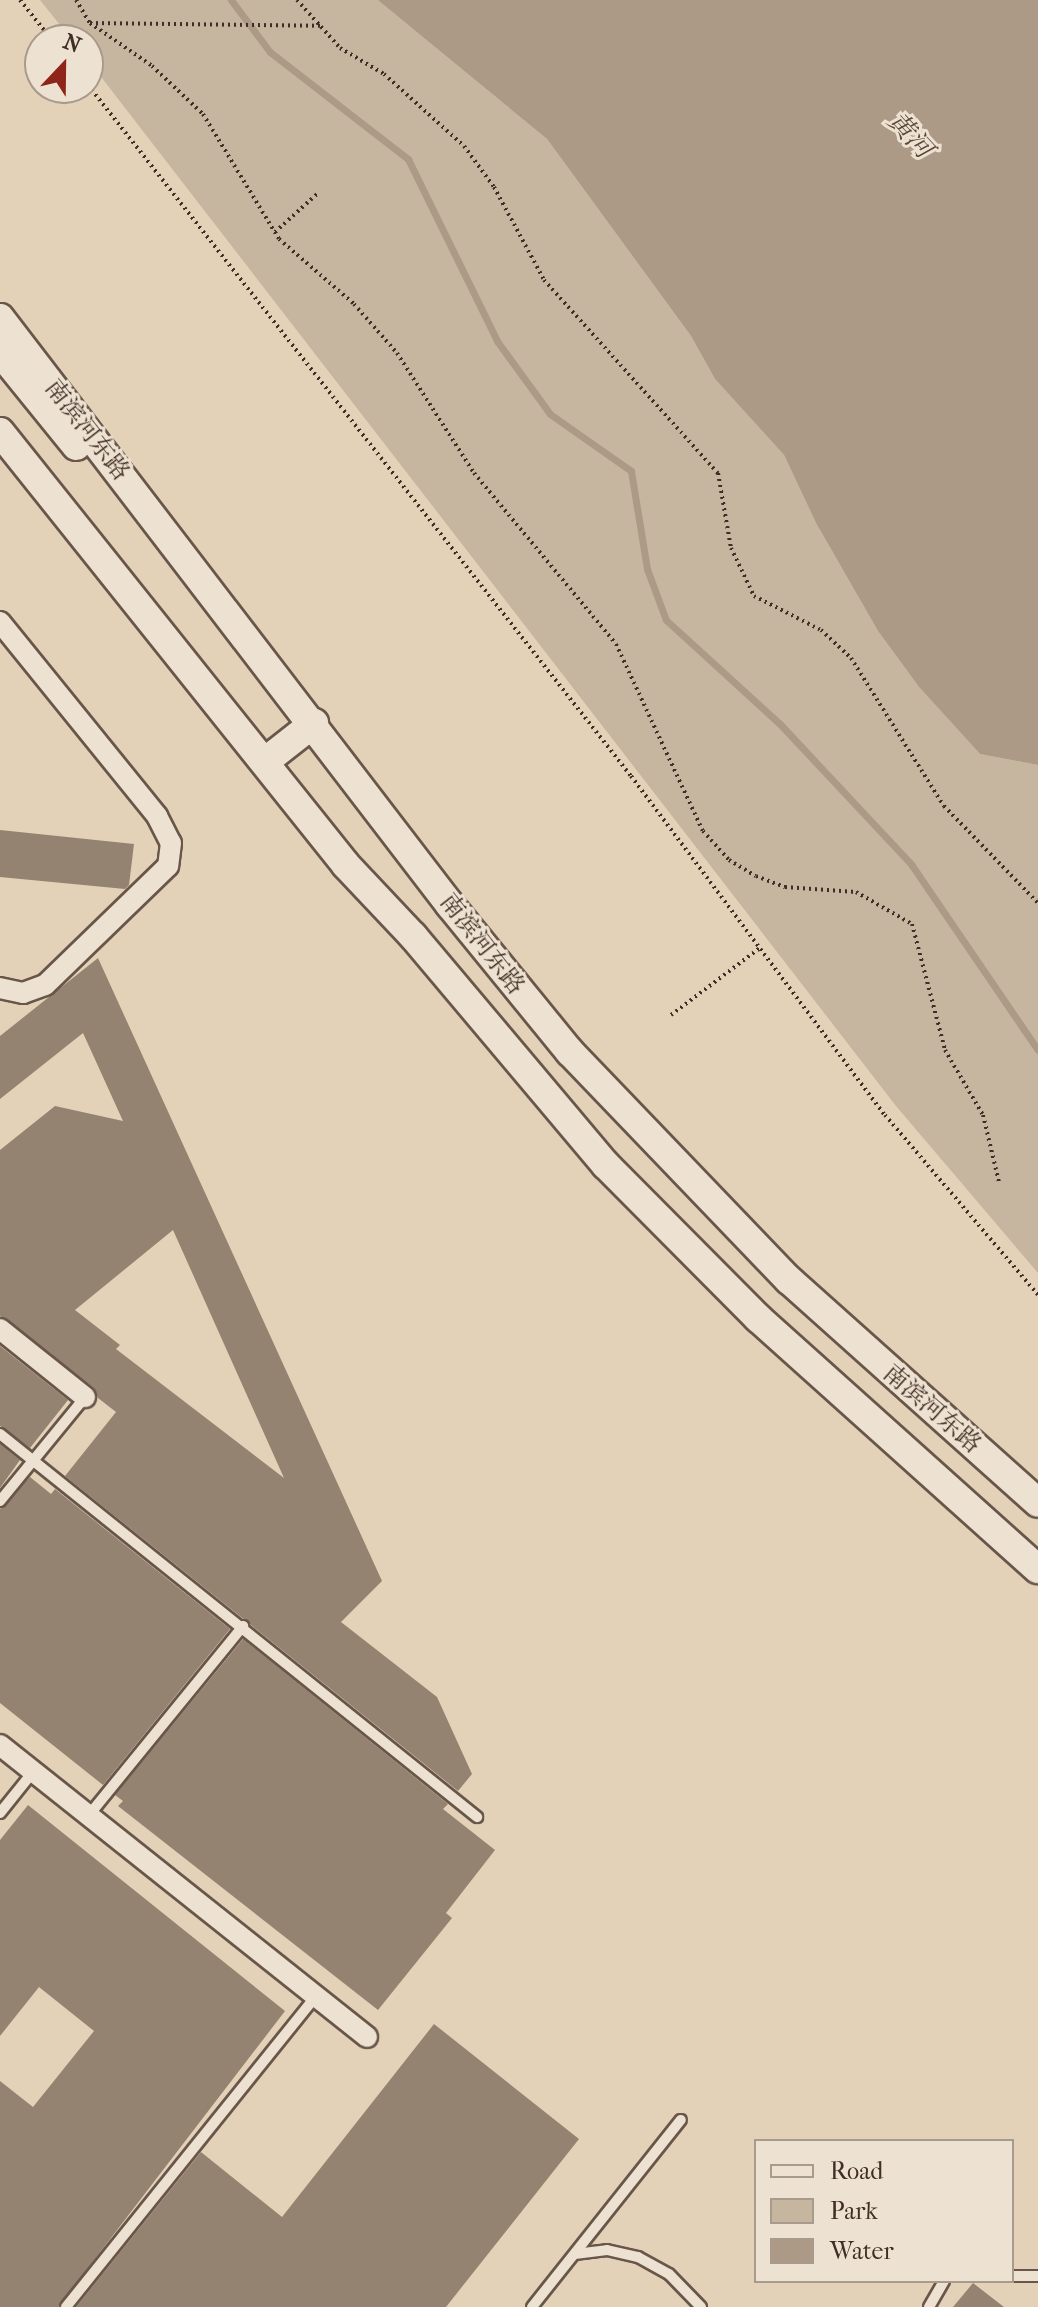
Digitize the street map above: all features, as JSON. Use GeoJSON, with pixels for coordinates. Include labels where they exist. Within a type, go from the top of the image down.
{"type":"FeatureCollection","features":[{"type":"Feature","properties":{"kind":"main road","name":"南滨河东路"},"geometry":{"type":"LineString","coordinates":[[0,318],[509,980],[640,1130],[789,1280],[1038,1503]]}},
{"type":"Feature","properties":{"kind":"main road"},"geometry":{"type":"LineString","coordinates":[[0,352],[131,515],[206,582]]}},
{"type":"Feature","properties":{"kind":"main road","name":"南滨河东路"},"geometry":{"type":"LineString","coordinates":[[0,432],[267,760],[346,865],[413,936],[606,1165],[758,1318],[1038,1569]]}},
{"type":"Feature","properties":{"kind":"main road"},"geometry":{"type":"LineString","coordinates":[[267,760],[314,723]]}},
{"type":"Feature","properties":{"kind":"street"},"geometry":{"type":"LineString","coordinates":[[0,622],[157,816],[171,843],[168,866],[45,985],[23,993],[0,988]]}},
{"type":"Feature","properties":{"kind":"street"},"geometry":{"type":"LineString","coordinates":[[0,1329],[85,1397]]}},
{"type":"Feature","properties":{"kind":"street"},"geometry":{"type":"LineString","coordinates":[[0,1745],[367,2037]]}},
{"type":"Feature","properties":{"kind":"lane"},"geometry":{"type":"LineString","coordinates":[[0,1501],[85,1397]]}},
{"type":"Feature","properties":{"kind":"lane"},"geometry":{"type":"LineString","coordinates":[[0,1434],[243,1626],[477,1817]]}},
{"type":"Feature","properties":{"kind":"lane"},"geometry":{"type":"LineString","coordinates":[[89,1815],[243,1626]]}},
{"type":"Feature","properties":{"kind":"lane"},"geometry":{"type":"LineString","coordinates":[[0,1813],[33,1772]]}},
{"type":"Feature","properties":{"kind":"lane"},"geometry":{"type":"LineString","coordinates":[[66,2307],[316,1996]]}},
{"type":"Feature","properties":{"kind":"lane"},"geometry":{"type":"LineString","coordinates":[[532,2307],[681,2120]]}},
{"type":"Feature","properties":{"kind":"lane"},"geometry":{"type":"LineString","coordinates":[[575,2254],[607,2250],[638,2257],[669,2274],[701,2307]]}},
{"type":"Feature","properties":{"kind":"lane"},"geometry":{"type":"LineString","coordinates":[[1014,2276],[1038,2276]]}},
{"type":"Feature","properties":{"kind":"lane"},"geometry":{"type":"LineString","coordinates":[[929,2307],[943,2283]]}},
{"type":"Feature","properties":{"kind":"path"},"geometry":{"type":"LineString","coordinates":[[20,0],[39,24]]}},
{"type":"Feature","properties":{"kind":"path"},"geometry":{"type":"LineString","coordinates":[[76,0],[90,23],[152,66],[203,114],[275,232],[354,304],[397,353],[474,473],[616,644],[703,831],[729,860],[756,876],[785,887],[856,892],[912,924],[945,1050],[983,1115],[999,1182]]}},
{"type":"Feature","properties":{"kind":"path"},"geometry":{"type":"LineString","coordinates":[[297,0],[340,48],[384,74],[464,146],[494,187],[544,280],[718,473],[731,548],[754,596],[821,630],[851,658],[944,806],[1038,903]]}},
{"type":"Feature","properties":{"kind":"path"},"geometry":{"type":"LineString","coordinates":[[90,23],[320,26]]}},
{"type":"Feature","properties":{"kind":"path"},"geometry":{"type":"LineString","coordinates":[[103,104],[621,763],[885,1115],[1038,1295]]}},
{"type":"Feature","properties":{"kind":"path"},"geometry":{"type":"LineString","coordinates":[[275,232],[317,194]]}},
{"type":"Feature","properties":{"kind":"path"},"geometry":{"type":"LineString","coordinates":[[671,1015],[760,948]]}},
{"type":"Feature","properties":{"kind":"green space"},"geometry":{"type":"Polygon","coordinates":[[[40,0],[379,0],[547,139],[691,336],[715,379],[784,455],[816,523],[878,631],[919,687],[980,754],[1038,765],[1038,1273],[896,1106],[104,81],[104,24],[59,24],[40,0]]]}},
{"type":"Feature","properties":{"kind":"water","name":"黄河"},"geometry":{"type":"Polygon","coordinates":[[[378,0],[1038,0],[1038,765],[980,754],[919,687],[878,631],[816,523],[784,455],[715,379],[691,336],[547,139],[378,0]]]}},
{"type":"Feature","properties":{"kind":"building"},"geometry":{"type":"Polygon","coordinates":[[[0,830],[134,844],[129,885],[125,889],[0,877],[0,830]]]}},
{"type":"Feature","properties":{"kind":"building"},"geometry":{"type":"Polygon","coordinates":[[[98,958],[382,1581],[341,1622],[437,1697],[472,1774],[458,1791],[65,1476],[116,1412],[98,1398],[93,1387],[0,1316],[0,1150],[55,1106],[123,1121],[83,1033],[0,1099],[0,1036],[98,958]],[[173,1230],[75,1310],[120,1345],[116,1349],[284,1478],[173,1230]]]}},
{"type":"Feature","properties":{"kind":"building"},"geometry":{"type":"Polygon","coordinates":[[[0,1346],[68,1400],[30,1448],[0,1426],[0,1346]]]}},
{"type":"Feature","properties":{"kind":"building"},"geometry":{"type":"Polygon","coordinates":[[[0,1444],[20,1460],[0,1488],[0,1444]]]}},
{"type":"Feature","properties":{"kind":"building"},"geometry":{"type":"Polygon","coordinates":[[[30,1477],[51,1494],[55,1489],[230,1629],[103,1785],[0,1703],[0,1509],[30,1477]]]}},
{"type":"Feature","properties":{"kind":"building"},"geometry":{"type":"Polygon","coordinates":[[[243,1639],[448,1804],[443,1809],[495,1850],[446,1913],[452,1918],[378,2010],[118,1806],[123,1801],[115,1795],[243,1639]]]}},
{"type":"Feature","properties":{"kind":"building"},"geometry":{"type":"Polygon","coordinates":[[[28,1805],[285,2011],[58,2307],[0,2307],[0,2081],[33,2107],[94,2031],[39,1987],[0,2036],[0,1840],[28,1805]]]}},
{"type":"Feature","properties":{"kind":"building"},"geometry":{"type":"Polygon","coordinates":[[[434,2024],[579,2139],[446,2307],[76,2307],[201,2152],[282,2217],[434,2024]]]}},
{"type":"Feature","properties":{"kind":"building"},"geometry":{"type":"Polygon","coordinates":[[[973,2283],[1004,2307],[953,2307],[973,2283]]]}},
{"type":"Feature","properties":{"kind":"waterway"},"geometry":{"type":"LineString","coordinates":[[231,0],[270,52],[408,159],[497,341],[550,414],[631,471],[647,569],[666,620],[780,724],[911,864],[1038,1050]]}}]}
